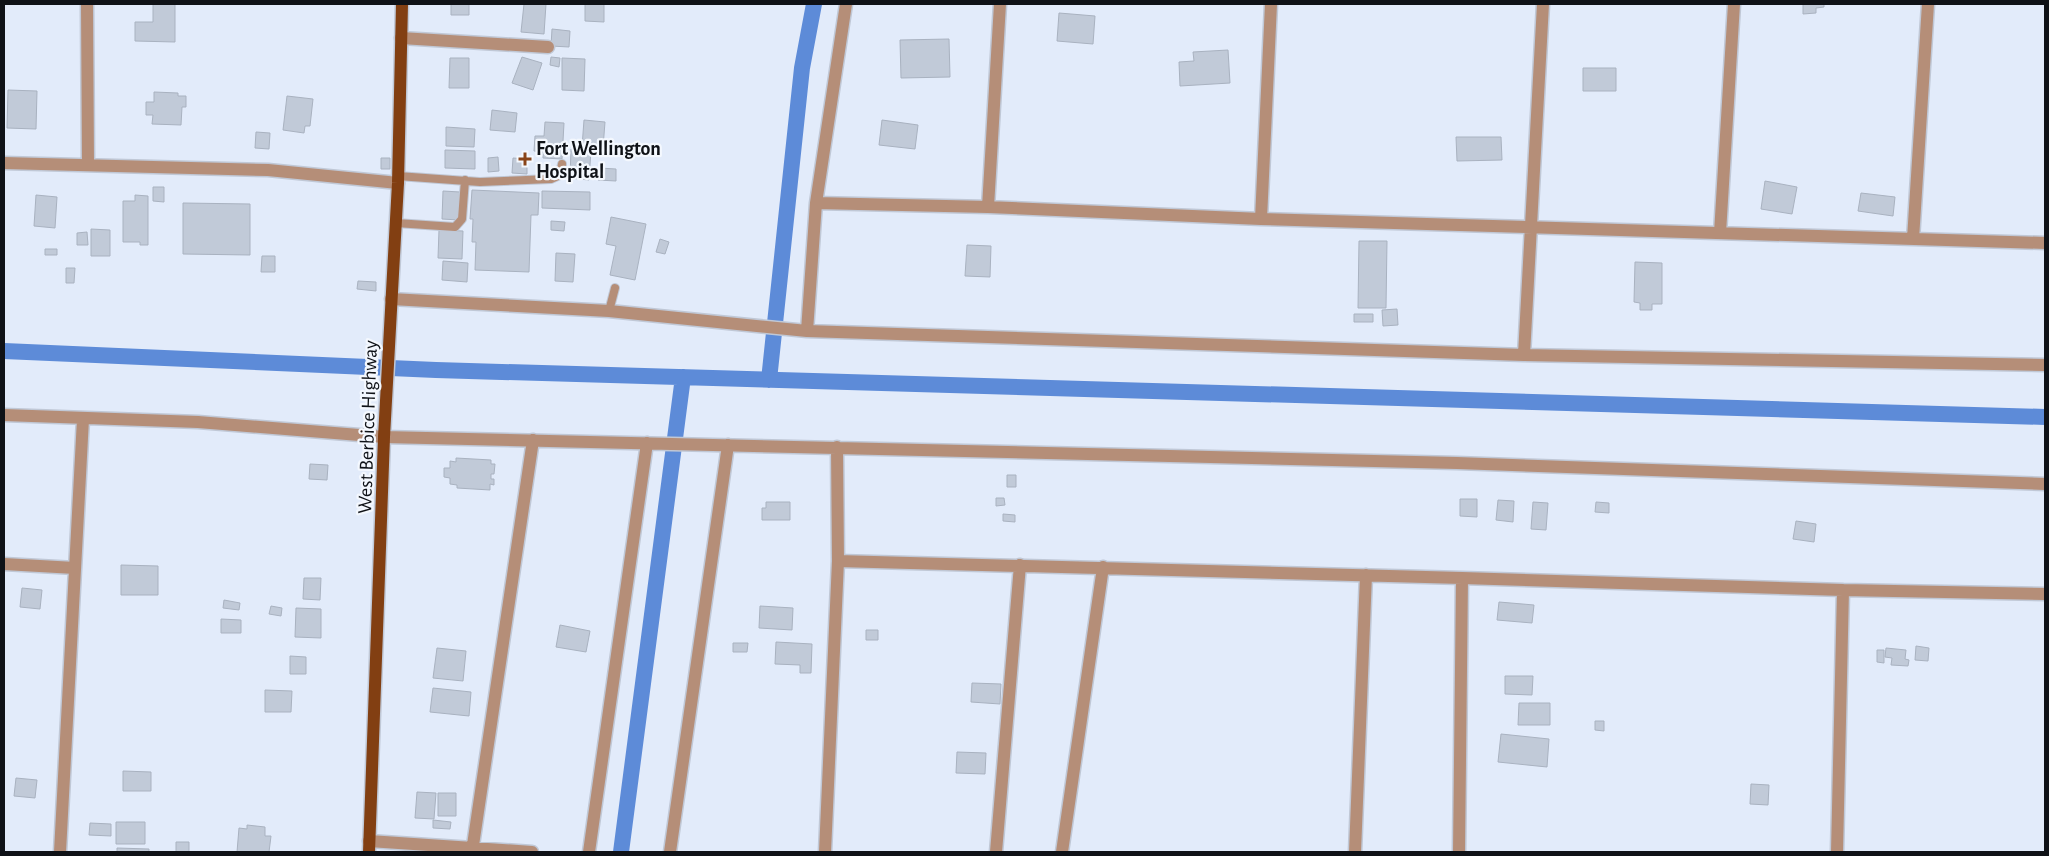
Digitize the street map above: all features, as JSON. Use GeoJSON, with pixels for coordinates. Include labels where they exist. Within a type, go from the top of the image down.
{"type":"FeatureCollection","features":[{"type":"Feature","properties":{"kind":"main road","name":"West Berbice Highway"},"geometry":{"type":"LineString","coordinates":[[369,847],[384,437],[387,422],[388,349],[398,179],[402,4]]}},
{"type":"Feature","properties":{"kind":"street"},"geometry":{"type":"LineString","coordinates":[[87,4],[88,165]]}},
{"type":"Feature","properties":{"kind":"street"},"geometry":{"type":"LineString","coordinates":[[807,331],[816,203],[846,4]]}},
{"type":"Feature","properties":{"kind":"street"},"geometry":{"type":"LineString","coordinates":[[988,208],[1000,4]]}},
{"type":"Feature","properties":{"kind":"street"},"geometry":{"type":"LineString","coordinates":[[1260,219],[1271,4]]}},
{"type":"Feature","properties":{"kind":"street"},"geometry":{"type":"LineString","coordinates":[[1524,355],[1543,4]]}},
{"type":"Feature","properties":{"kind":"street"},"geometry":{"type":"LineString","coordinates":[[1720,233],[1734,4]]}},
{"type":"Feature","properties":{"kind":"street"},"geometry":{"type":"LineString","coordinates":[[1913,239],[1928,4]]}},
{"type":"Feature","properties":{"kind":"street"},"geometry":{"type":"LineString","coordinates":[[401,38],[548,47]]}},
{"type":"Feature","properties":{"kind":"street"},"geometry":{"type":"LineString","coordinates":[[4,163],[268,170],[398,179]]}},
{"type":"Feature","properties":{"kind":"street"},"geometry":{"type":"LineString","coordinates":[[816,203],[1260,219],[2045,243]]}},
{"type":"Feature","properties":{"kind":"street"},"geometry":{"type":"LineString","coordinates":[[391,299],[609,311],[807,331],[1524,355],[2045,365]]}},
{"type":"Feature","properties":{"kind":"street"},"geometry":{"type":"LineString","coordinates":[[4,415],[198,422],[384,437],[1447,463],[2045,484]]}},
{"type":"Feature","properties":{"kind":"street"},"geometry":{"type":"LineString","coordinates":[[60,852],[83,418]]}},
{"type":"Feature","properties":{"kind":"street"},"geometry":{"type":"LineString","coordinates":[[472,850],[533,440]]}},
{"type":"Feature","properties":{"kind":"street"},"geometry":{"type":"LineString","coordinates":[[588,852],[646,443]]}},
{"type":"Feature","properties":{"kind":"street"},"geometry":{"type":"LineString","coordinates":[[670,852],[728,445]]}},
{"type":"Feature","properties":{"kind":"street"},"geometry":{"type":"LineString","coordinates":[[825,852],[838,561],[837,447]]}},
{"type":"Feature","properties":{"kind":"street"},"geometry":{"type":"LineString","coordinates":[[838,561],[1103,567],[1843,590],[2045,594]]}},
{"type":"Feature","properties":{"kind":"street"},"geometry":{"type":"LineString","coordinates":[[4,564],[75,568]]}},
{"type":"Feature","properties":{"kind":"street"},"geometry":{"type":"LineString","coordinates":[[996,852],[1020,565]]}},
{"type":"Feature","properties":{"kind":"street"},"geometry":{"type":"LineString","coordinates":[[1062,852],[1103,567]]}},
{"type":"Feature","properties":{"kind":"street"},"geometry":{"type":"LineString","coordinates":[[1355,852],[1366,575]]}},
{"type":"Feature","properties":{"kind":"street"},"geometry":{"type":"LineString","coordinates":[[1459,852],[1462,578]]}},
{"type":"Feature","properties":{"kind":"street"},"geometry":{"type":"LineString","coordinates":[[1837,852],[1843,590]]}},
{"type":"Feature","properties":{"kind":"street"},"geometry":{"type":"LineString","coordinates":[[369,847],[532,852]]}},
{"type":"Feature","properties":{"kind":"lane"},"geometry":{"type":"LineString","coordinates":[[398,179],[510,182],[551,179],[560,175],[562,164]]}},
{"type":"Feature","properties":{"kind":"lane"},"geometry":{"type":"LineString","coordinates":[[396,223],[455,227],[462,219],[465,180]]}},
{"type":"Feature","properties":{"kind":"lane"},"geometry":{"type":"LineString","coordinates":[[609,311],[615,288]]}},
{"type":"Feature","properties":{"kind":"building"},"geometry":{"type":"Polygon","coordinates":[[[153,4],[175,4],[175,42],[135,41],[135,22],[153,22],[153,4]]]}},
{"type":"Feature","properties":{"kind":"building"},"geometry":{"type":"Polygon","coordinates":[[[451,4],[469,4],[469,15],[451,15],[451,4]]]}},
{"type":"Feature","properties":{"kind":"building"},"geometry":{"type":"Polygon","coordinates":[[[524,4],[546,4],[544,34],[521,32],[524,4]]]}},
{"type":"Feature","properties":{"kind":"building"},"geometry":{"type":"Polygon","coordinates":[[[585,4],[604,4],[604,22],[585,21],[585,4]]]}},
{"type":"Feature","properties":{"kind":"building"},"geometry":{"type":"Polygon","coordinates":[[[1803,4],[1824,4],[1824,7],[1816,8],[1816,13],[1803,14],[1803,4]]]}},
{"type":"Feature","properties":{"kind":"building"},"geometry":{"type":"Polygon","coordinates":[[[1059,13],[1095,16],[1093,44],[1057,41],[1059,13]]]}},
{"type":"Feature","properties":{"kind":"building"},"geometry":{"type":"Polygon","coordinates":[[[552,29],[570,31],[569,47],[551,46],[552,29]]]}},
{"type":"Feature","properties":{"kind":"building"},"geometry":{"type":"Polygon","coordinates":[[[949,39],[950,77],[901,78],[900,40],[949,39]]]}},
{"type":"Feature","properties":{"kind":"building"},"geometry":{"type":"Polygon","coordinates":[[[1228,50],[1230,83],[1180,86],[1179,62],[1194,61],[1193,52],[1228,50]]]}},
{"type":"Feature","properties":{"kind":"building"},"geometry":{"type":"Polygon","coordinates":[[[522,57],[542,63],[533,90],[512,83],[522,57]]]}},
{"type":"Feature","properties":{"kind":"building"},"geometry":{"type":"Polygon","coordinates":[[[551,57],[560,58],[559,67],[550,65],[551,57]]]}},
{"type":"Feature","properties":{"kind":"building"},"geometry":{"type":"Polygon","coordinates":[[[450,58],[469,58],[469,88],[449,88],[450,58]]]}},
{"type":"Feature","properties":{"kind":"building"},"geometry":{"type":"Polygon","coordinates":[[[562,58],[585,59],[584,91],[562,90],[562,58]]]}},
{"type":"Feature","properties":{"kind":"building"},"geometry":{"type":"Polygon","coordinates":[[[1583,68],[1616,68],[1616,91],[1583,91],[1583,68]]]}},
{"type":"Feature","properties":{"kind":"building"},"geometry":{"type":"Polygon","coordinates":[[[8,90],[37,91],[36,129],[7,128],[8,90]]]}},
{"type":"Feature","properties":{"kind":"building"},"geometry":{"type":"Polygon","coordinates":[[[154,92],[178,93],[178,96],[186,96],[186,107],[182,107],[181,125],[152,124],[153,115],[146,115],[146,102],[154,102],[154,92]]]}},
{"type":"Feature","properties":{"kind":"building"},"geometry":{"type":"Polygon","coordinates":[[[287,96],[313,99],[310,126],[305,126],[304,133],[283,130],[287,96]]]}},
{"type":"Feature","properties":{"kind":"building"},"geometry":{"type":"Polygon","coordinates":[[[492,110],[517,113],[515,132],[490,130],[492,110]]]}},
{"type":"Feature","properties":{"kind":"building"},"geometry":{"type":"Polygon","coordinates":[[[584,120],[605,122],[603,148],[582,147],[584,120]]]}},
{"type":"Feature","properties":{"kind":"building"},"geometry":{"type":"Polygon","coordinates":[[[882,120],[918,125],[915,149],[879,145],[882,120]]]}},
{"type":"Feature","properties":{"kind":"building"},"geometry":{"type":"Polygon","coordinates":[[[545,122],[564,123],[562,159],[543,158],[543,152],[534,151],[535,136],[544,136],[545,122]]]}},
{"type":"Feature","properties":{"kind":"building"},"geometry":{"type":"Polygon","coordinates":[[[446,127],[475,129],[474,147],[446,146],[446,127]]]}},
{"type":"Feature","properties":{"kind":"building"},"geometry":{"type":"Polygon","coordinates":[[[256,132],[270,133],[269,149],[255,148],[256,132]]]}},
{"type":"Feature","properties":{"kind":"building"},"geometry":{"type":"Polygon","coordinates":[[[1456,137],[1501,137],[1502,160],[1457,161],[1456,137]]]}},
{"type":"Feature","properties":{"kind":"building"},"geometry":{"type":"Polygon","coordinates":[[[571,149],[591,150],[589,180],[570,178],[571,149]]]}},
{"type":"Feature","properties":{"kind":"building"},"geometry":{"type":"Polygon","coordinates":[[[445,150],[475,151],[475,169],[445,168],[445,150]]]}},
{"type":"Feature","properties":{"kind":"building"},"geometry":{"type":"Polygon","coordinates":[[[498,157],[499,171],[488,172],[488,158],[498,157]]]}},
{"type":"Feature","properties":{"kind":"building"},"geometry":{"type":"Polygon","coordinates":[[[381,158],[390,158],[390,169],[381,169],[381,158]]]}},
{"type":"Feature","properties":{"kind":"building"},"geometry":{"type":"Polygon","coordinates":[[[513,158],[527,159],[527,174],[512,173],[513,158]]]}},
{"type":"Feature","properties":{"kind":"building"},"geometry":{"type":"Polygon","coordinates":[[[599,168],[616,169],[616,181],[598,180],[599,168]]]}},
{"type":"Feature","properties":{"kind":"building"},"geometry":{"type":"Polygon","coordinates":[[[1765,181],[1797,187],[1792,214],[1761,209],[1765,181]]]}},
{"type":"Feature","properties":{"kind":"building"},"geometry":{"type":"Polygon","coordinates":[[[153,187],[164,187],[164,202],[153,201],[153,187]]]}},
{"type":"Feature","properties":{"kind":"building"},"geometry":{"type":"Polygon","coordinates":[[[472,190],[539,193],[538,215],[531,215],[529,272],[475,270],[476,242],[472,242],[473,219],[470,219],[472,190]]]}},
{"type":"Feature","properties":{"kind":"building"},"geometry":{"type":"Polygon","coordinates":[[[443,191],[460,192],[459,220],[442,219],[443,191]]]}},
{"type":"Feature","properties":{"kind":"building"},"geometry":{"type":"Polygon","coordinates":[[[542,191],[590,192],[590,210],[542,208],[542,191]]]}},
{"type":"Feature","properties":{"kind":"building"},"geometry":{"type":"Polygon","coordinates":[[[1861,193],[1895,197],[1893,216],[1858,211],[1861,193]]]}},
{"type":"Feature","properties":{"kind":"building"},"geometry":{"type":"Polygon","coordinates":[[[36,195],[57,197],[55,228],[34,226],[36,195]]]}},
{"type":"Feature","properties":{"kind":"building"},"geometry":{"type":"Polygon","coordinates":[[[135,195],[148,196],[148,245],[140,245],[140,242],[123,242],[123,201],[135,201],[135,195]]]}},
{"type":"Feature","properties":{"kind":"building"},"geometry":{"type":"Polygon","coordinates":[[[183,203],[250,204],[250,255],[183,254],[183,203]]]}},
{"type":"Feature","properties":{"kind":"building"},"geometry":{"type":"Polygon","coordinates":[[[611,217],[646,224],[635,280],[610,275],[616,246],[606,244],[611,217]]]}},
{"type":"Feature","properties":{"kind":"building"},"geometry":{"type":"Polygon","coordinates":[[[551,221],[565,222],[564,231],[551,230],[551,221]]]}},
{"type":"Feature","properties":{"kind":"building"},"geometry":{"type":"Polygon","coordinates":[[[91,229],[110,230],[110,256],[91,256],[91,229]]]}},
{"type":"Feature","properties":{"kind":"building"},"geometry":{"type":"Polygon","coordinates":[[[439,230],[463,231],[462,259],[438,258],[439,230]]]}},
{"type":"Feature","properties":{"kind":"building"},"geometry":{"type":"Polygon","coordinates":[[[87,232],[88,245],[77,245],[77,233],[87,232]]]}},
{"type":"Feature","properties":{"kind":"building"},"geometry":{"type":"Polygon","coordinates":[[[660,239],[669,242],[665,254],[656,252],[660,239]]]}},
{"type":"Feature","properties":{"kind":"building"},"geometry":{"type":"Polygon","coordinates":[[[1359,241],[1387,241],[1386,308],[1358,308],[1359,241]]]}},
{"type":"Feature","properties":{"kind":"building"},"geometry":{"type":"Polygon","coordinates":[[[967,245],[991,246],[990,277],[965,276],[967,245]]]}},
{"type":"Feature","properties":{"kind":"building"},"geometry":{"type":"Polygon","coordinates":[[[45,249],[57,249],[57,255],[45,255],[45,249]]]}},
{"type":"Feature","properties":{"kind":"building"},"geometry":{"type":"Polygon","coordinates":[[[556,253],[575,254],[573,282],[555,281],[556,253]]]}},
{"type":"Feature","properties":{"kind":"building"},"geometry":{"type":"Polygon","coordinates":[[[262,256],[275,256],[275,272],[261,272],[262,256]]]}},
{"type":"Feature","properties":{"kind":"building"},"geometry":{"type":"Polygon","coordinates":[[[443,261],[468,263],[467,282],[442,280],[443,261]]]}},
{"type":"Feature","properties":{"kind":"building"},"geometry":{"type":"Polygon","coordinates":[[[1635,262],[1662,263],[1662,304],[1652,304],[1652,310],[1640,310],[1640,303],[1634,302],[1635,262]]]}},
{"type":"Feature","properties":{"kind":"building"},"geometry":{"type":"Polygon","coordinates":[[[66,268],[75,268],[74,283],[66,283],[66,268]]]}},
{"type":"Feature","properties":{"kind":"building"},"geometry":{"type":"Polygon","coordinates":[[[358,281],[376,282],[376,291],[357,289],[358,281]]]}},
{"type":"Feature","properties":{"kind":"building"},"geometry":{"type":"Polygon","coordinates":[[[1397,309],[1398,325],[1383,326],[1382,310],[1397,309]]]}},
{"type":"Feature","properties":{"kind":"building"},"geometry":{"type":"Polygon","coordinates":[[[1354,314],[1373,314],[1373,322],[1354,322],[1354,314]]]}},
{"type":"Feature","properties":{"kind":"building"},"geometry":{"type":"Polygon","coordinates":[[[456,458],[491,460],[491,464],[495,464],[494,474],[491,474],[491,479],[494,479],[494,485],[490,484],[490,490],[457,488],[457,485],[450,484],[450,478],[444,477],[444,468],[450,468],[450,461],[456,462],[456,458]]]}},
{"type":"Feature","properties":{"kind":"building"},"geometry":{"type":"Polygon","coordinates":[[[310,464],[328,465],[327,480],[309,479],[310,464]]]}},
{"type":"Feature","properties":{"kind":"building"},"geometry":{"type":"Polygon","coordinates":[[[1007,475],[1016,475],[1016,487],[1007,487],[1007,475]]]}},
{"type":"Feature","properties":{"kind":"building"},"geometry":{"type":"Polygon","coordinates":[[[996,498],[1004,498],[1005,505],[996,506],[996,498]]]}},
{"type":"Feature","properties":{"kind":"building"},"geometry":{"type":"Polygon","coordinates":[[[1460,499],[1477,499],[1477,517],[1460,516],[1460,499]]]}},
{"type":"Feature","properties":{"kind":"building"},"geometry":{"type":"Polygon","coordinates":[[[1498,500],[1514,501],[1513,522],[1496,520],[1498,500]]]}},
{"type":"Feature","properties":{"kind":"building"},"geometry":{"type":"Polygon","coordinates":[[[766,502],[790,502],[790,520],[762,520],[762,508],[766,508],[766,502]]]}},
{"type":"Feature","properties":{"kind":"building"},"geometry":{"type":"Polygon","coordinates":[[[1533,502],[1548,503],[1546,530],[1531,529],[1533,502]]]}},
{"type":"Feature","properties":{"kind":"building"},"geometry":{"type":"Polygon","coordinates":[[[1596,502],[1609,503],[1609,513],[1595,512],[1596,502]]]}},
{"type":"Feature","properties":{"kind":"building"},"geometry":{"type":"Polygon","coordinates":[[[1003,514],[1015,515],[1015,522],[1003,521],[1003,514]]]}},
{"type":"Feature","properties":{"kind":"building"},"geometry":{"type":"Polygon","coordinates":[[[1796,521],[1816,524],[1814,542],[1793,539],[1796,521]]]}},
{"type":"Feature","properties":{"kind":"building"},"geometry":{"type":"Polygon","coordinates":[[[121,565],[158,566],[158,595],[121,595],[121,565]]]}},
{"type":"Feature","properties":{"kind":"building"},"geometry":{"type":"Polygon","coordinates":[[[304,578],[321,578],[320,600],[303,599],[304,578]]]}},
{"type":"Feature","properties":{"kind":"building"},"geometry":{"type":"Polygon","coordinates":[[[22,588],[42,590],[40,609],[20,607],[22,588]]]}},
{"type":"Feature","properties":{"kind":"building"},"geometry":{"type":"Polygon","coordinates":[[[224,600],[240,603],[239,610],[223,608],[224,600]]]}},
{"type":"Feature","properties":{"kind":"building"},"geometry":{"type":"Polygon","coordinates":[[[1499,602],[1534,605],[1532,623],[1497,620],[1499,602]]]}},
{"type":"Feature","properties":{"kind":"building"},"geometry":{"type":"Polygon","coordinates":[[[271,606],[282,608],[281,616],[269,614],[271,606]]]}},
{"type":"Feature","properties":{"kind":"building"},"geometry":{"type":"Polygon","coordinates":[[[760,606],[793,608],[792,630],[759,628],[760,606]]]}},
{"type":"Feature","properties":{"kind":"building"},"geometry":{"type":"Polygon","coordinates":[[[296,608],[321,609],[321,638],[295,637],[296,608]]]}},
{"type":"Feature","properties":{"kind":"building"},"geometry":{"type":"Polygon","coordinates":[[[221,619],[241,620],[241,633],[221,633],[221,619]]]}},
{"type":"Feature","properties":{"kind":"building"},"geometry":{"type":"Polygon","coordinates":[[[560,625],[590,631],[586,652],[556,647],[560,625]]]}},
{"type":"Feature","properties":{"kind":"building"},"geometry":{"type":"Polygon","coordinates":[[[866,630],[878,630],[878,640],[866,640],[866,630]]]}},
{"type":"Feature","properties":{"kind":"building"},"geometry":{"type":"Polygon","coordinates":[[[776,642],[812,644],[811,673],[800,673],[800,665],[775,664],[776,642]]]}},
{"type":"Feature","properties":{"kind":"building"},"geometry":{"type":"Polygon","coordinates":[[[733,643],[748,643],[747,652],[733,652],[733,643]]]}},
{"type":"Feature","properties":{"kind":"building"},"geometry":{"type":"Polygon","coordinates":[[[1916,646],[1929,648],[1928,661],[1915,660],[1916,646]]]}},
{"type":"Feature","properties":{"kind":"building"},"geometry":{"type":"Polygon","coordinates":[[[437,648],[466,651],[463,681],[433,678],[437,648]]]}},
{"type":"Feature","properties":{"kind":"building"},"geometry":{"type":"Polygon","coordinates":[[[1886,648],[1906,650],[1905,659],[1909,660],[1908,666],[1891,665],[1892,658],[1885,657],[1886,648]]]}},
{"type":"Feature","properties":{"kind":"building"},"geometry":{"type":"Polygon","coordinates":[[[1877,650],[1884,650],[1884,663],[1877,662],[1877,650]]]}},
{"type":"Feature","properties":{"kind":"building"},"geometry":{"type":"Polygon","coordinates":[[[290,656],[306,657],[306,674],[290,674],[290,656]]]}},
{"type":"Feature","properties":{"kind":"building"},"geometry":{"type":"Polygon","coordinates":[[[1505,676],[1533,676],[1532,695],[1505,694],[1505,676]]]}},
{"type":"Feature","properties":{"kind":"building"},"geometry":{"type":"Polygon","coordinates":[[[972,683],[1001,684],[1000,704],[971,702],[972,683]]]}},
{"type":"Feature","properties":{"kind":"building"},"geometry":{"type":"Polygon","coordinates":[[[433,688],[471,692],[469,716],[430,712],[433,688]]]}},
{"type":"Feature","properties":{"kind":"building"},"geometry":{"type":"Polygon","coordinates":[[[265,690],[292,691],[291,712],[265,712],[265,690]]]}},
{"type":"Feature","properties":{"kind":"building"},"geometry":{"type":"Polygon","coordinates":[[[1519,703],[1550,703],[1550,725],[1518,725],[1519,703]]]}},
{"type":"Feature","properties":{"kind":"building"},"geometry":{"type":"Polygon","coordinates":[[[1595,721],[1604,721],[1604,731],[1595,730],[1595,721]]]}},
{"type":"Feature","properties":{"kind":"building"},"geometry":{"type":"Polygon","coordinates":[[[1501,734],[1549,739],[1547,767],[1498,762],[1501,734]]]}},
{"type":"Feature","properties":{"kind":"building"},"geometry":{"type":"Polygon","coordinates":[[[957,752],[986,753],[985,774],[956,773],[957,752]]]}},
{"type":"Feature","properties":{"kind":"building"},"geometry":{"type":"Polygon","coordinates":[[[123,771],[151,772],[151,791],[123,791],[123,771]]]}},
{"type":"Feature","properties":{"kind":"building"},"geometry":{"type":"Polygon","coordinates":[[[16,778],[37,780],[35,798],[14,796],[16,778]]]}},
{"type":"Feature","properties":{"kind":"building"},"geometry":{"type":"Polygon","coordinates":[[[1751,784],[1769,785],[1768,805],[1750,804],[1751,784]]]}},
{"type":"Feature","properties":{"kind":"building"},"geometry":{"type":"Polygon","coordinates":[[[417,792],[436,793],[434,819],[415,818],[417,792]]]}},
{"type":"Feature","properties":{"kind":"building"},"geometry":{"type":"Polygon","coordinates":[[[438,793],[456,793],[456,816],[438,816],[438,793]]]}},
{"type":"Feature","properties":{"kind":"building"},"geometry":{"type":"Polygon","coordinates":[[[433,820],[451,822],[450,829],[433,828],[433,820]]]}},
{"type":"Feature","properties":{"kind":"building"},"geometry":{"type":"Polygon","coordinates":[[[116,822],[145,822],[145,844],[116,844],[116,822]]]}},
{"type":"Feature","properties":{"kind":"building"},"geometry":{"type":"Polygon","coordinates":[[[90,823],[111,824],[111,836],[89,835],[90,823]]]}},
{"type":"Feature","properties":{"kind":"building"},"geometry":{"type":"Polygon","coordinates":[[[247,825],[265,827],[265,836],[271,836],[269,852],[237,852],[239,828],[247,829],[247,825]]]}},
{"type":"Feature","properties":{"kind":"building"},"geometry":{"type":"Polygon","coordinates":[[[176,842],[189,842],[189,852],[176,852],[176,842]]]}},
{"type":"Feature","properties":{"kind":"building"},"geometry":{"type":"Polygon","coordinates":[[[117,848],[149,849],[149,852],[117,852],[117,848]]]}},
{"type":"Feature","properties":{"kind":"waterway"},"geometry":{"type":"LineString","coordinates":[[769,380],[802,68],[814,4]]}},
{"type":"Feature","properties":{"kind":"waterway"},"geometry":{"type":"LineString","coordinates":[[4,351],[436,370],[2045,417]]}},
{"type":"Feature","properties":{"kind":"waterway"},"geometry":{"type":"LineString","coordinates":[[621,852],[683,377]]}},
{"type":"Feature","properties":{"kind":"place","name":"Fort Wellington Hospital"},"geometry":{"type":"Point","coordinates":[525,159]}}]}
